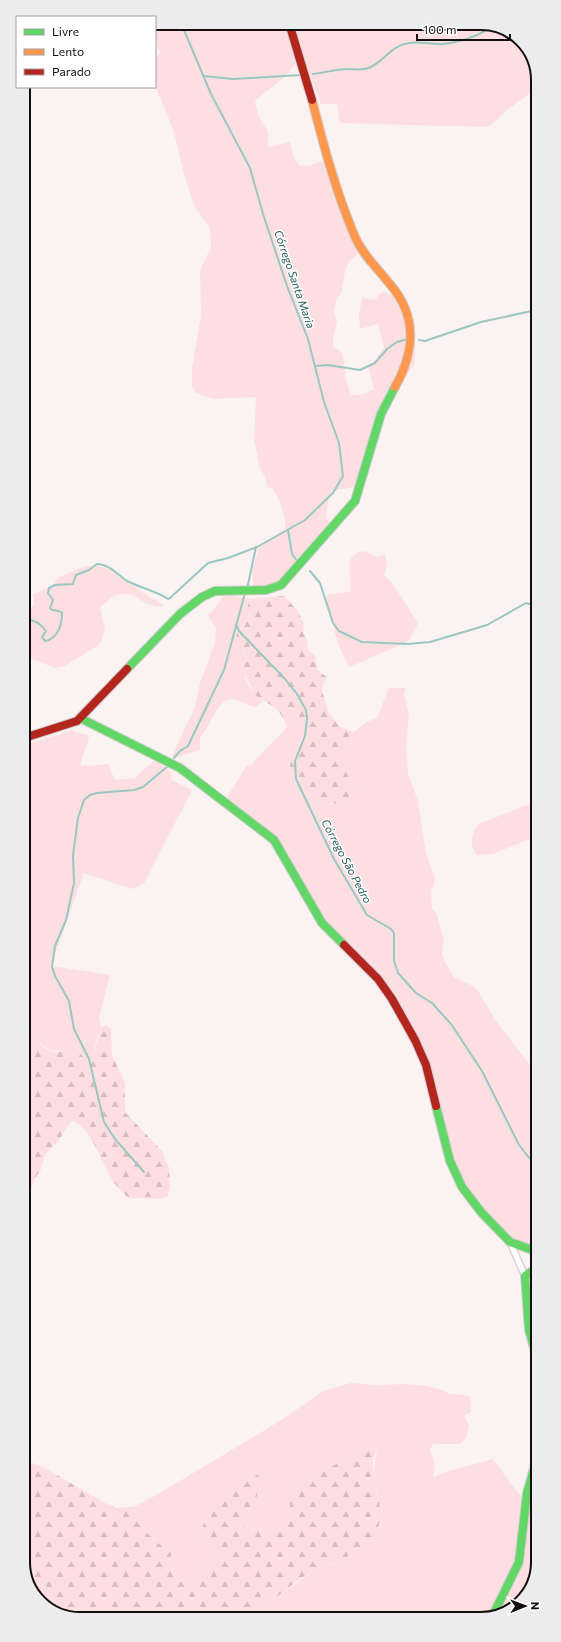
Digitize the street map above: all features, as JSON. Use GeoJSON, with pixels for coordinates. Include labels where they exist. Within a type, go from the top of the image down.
{"type":"FeatureCollection","features":[{"type":"Feature","properties":{"kind":"street"},"geometry":{"type":"LineString","coordinates":[[30,736],[70,724],[80,718],[156,638],[192,604],[216,591],[275,588],[287,581],[310,552],[350,509],[359,491],[382,413],[404,373],[410,350],[410,323],[408,311],[401,296],[371,262],[358,242],[337,191],[323,147],[306,72],[291,30]]}},
{"type":"Feature","properties":{"kind":"street"},"geometry":{"type":"LineString","coordinates":[[80,718],[180,768],[274,840],[325,928],[378,979],[398,1009],[424,1058],[455,1174],[462,1187],[481,1212],[510,1242],[524,1276],[527,1323],[531,1345]]}},
{"type":"Feature","properties":{"kind":"street"},"geometry":{"type":"LineString","coordinates":[[510,1242],[531,1250]]}},
{"type":"Feature","properties":{"kind":"street"},"geometry":{"type":"LineString","coordinates":[[524,1276],[531,1272]]}},
{"type":"Feature","properties":{"kind":"street"},"geometry":{"type":"LineString","coordinates":[[496,1609],[519,1562],[527,1493],[531,1479]]}},
{"type":"Feature","properties":{"kind":"green space"},"geometry":{"type":"Polygon","coordinates":[[[156,30],[484,30],[500,34],[514,42],[524,55],[531,74],[531,93],[507,110],[491,125],[484,127],[340,123],[337,104],[321,104],[303,55],[300,56],[289,73],[255,101],[258,115],[268,131],[268,147],[290,142],[293,156],[299,165],[308,166],[329,159],[346,212],[364,250],[356,255],[348,264],[341,294],[337,297],[334,311],[337,322],[333,346],[343,354],[346,380],[351,395],[361,395],[374,389],[368,365],[373,362],[384,348],[378,324],[360,329],[359,315],[362,298],[376,300],[378,295],[385,292],[391,295],[403,296],[414,321],[415,363],[388,402],[364,485],[332,491],[329,495],[326,518],[332,526],[282,583],[268,587],[253,588],[252,571],[259,548],[285,529],[285,519],[280,502],[272,488],[267,487],[265,477],[259,466],[254,437],[256,397],[214,399],[196,393],[192,386],[192,368],[201,315],[200,270],[211,247],[210,229],[194,205],[184,174],[173,129],[156,87],[156,56],[161,53],[156,45],[156,30]]]}},
{"type":"Feature","properties":{"kind":"green space"},"geometry":{"type":"Polygon","coordinates":[[[363,551],[378,557],[385,554],[387,566],[384,575],[397,591],[418,623],[410,639],[405,643],[349,667],[338,644],[326,599],[328,594],[350,592],[350,562],[356,553],[363,551]]]}},
{"type":"Feature","properties":{"kind":"green space"},"geometry":{"type":"Polygon","coordinates":[[[87,566],[101,566],[117,573],[129,584],[165,606],[148,604],[134,596],[127,594],[119,594],[111,598],[100,608],[105,630],[99,645],[65,666],[55,668],[30,658],[30,609],[34,605],[33,594],[53,586],[59,577],[87,566]]]}},
{"type":"Feature","properties":{"kind":"green space"},"geometry":{"type":"Polygon","coordinates":[[[224,595],[252,599],[249,600],[247,623],[236,636],[248,662],[245,667],[245,678],[251,689],[263,701],[256,707],[231,699],[226,700],[218,709],[204,733],[200,737],[200,750],[178,757],[172,756],[195,707],[200,683],[215,642],[216,628],[208,615],[212,612],[224,595]]]}},
{"type":"Feature","properties":{"kind":"green space"},"geometry":{"type":"Polygon","coordinates":[[[284,596],[298,611],[304,624],[303,633],[307,640],[308,650],[315,656],[317,670],[327,677],[322,691],[329,713],[340,727],[354,732],[344,743],[340,752],[341,761],[353,786],[353,794],[349,803],[324,803],[307,796],[298,787],[289,770],[292,757],[304,736],[306,725],[284,719],[277,709],[255,695],[242,668],[248,661],[236,636],[248,620],[249,599],[284,596]]]}},
{"type":"Feature","properties":{"kind":"green space"},"geometry":{"type":"Polygon","coordinates":[[[389,688],[406,688],[404,693],[409,715],[406,746],[408,773],[418,801],[426,854],[435,877],[431,891],[432,908],[436,913],[444,939],[442,953],[444,960],[454,977],[473,986],[478,991],[496,1021],[531,1066],[531,1252],[517,1245],[492,1221],[458,1172],[453,1173],[453,1157],[423,1045],[382,980],[338,944],[277,845],[224,802],[246,767],[251,765],[287,727],[284,719],[286,719],[306,725],[304,736],[292,757],[289,770],[302,792],[312,799],[324,803],[349,803],[354,789],[342,766],[339,753],[345,740],[367,722],[377,718],[389,688]]]}},
{"type":"Feature","properties":{"kind":"green space"},"geometry":{"type":"Polygon","coordinates":[[[73,730],[74,732],[88,735],[89,738],[80,765],[88,766],[108,764],[115,780],[136,778],[155,760],[170,771],[172,780],[192,790],[144,883],[132,889],[84,873],[51,966],[110,975],[99,1018],[101,1027],[92,1062],[87,1061],[81,1054],[66,1049],[59,1051],[47,1048],[42,1045],[30,1027],[30,743],[73,730]]]}},
{"type":"Feature","properties":{"kind":"green space"},"geometry":{"type":"Polygon","coordinates":[[[531,803],[531,838],[493,854],[477,855],[474,852],[472,839],[474,831],[479,824],[531,803]]]}},
{"type":"Feature","properties":{"kind":"green space"},"geometry":{"type":"Polygon","coordinates":[[[106,1025],[111,1030],[112,1055],[125,1083],[125,1112],[163,1152],[165,1161],[169,1167],[170,1188],[167,1197],[159,1199],[129,1198],[119,1189],[111,1178],[97,1149],[86,1131],[71,1121],[59,1140],[45,1155],[41,1169],[33,1182],[30,1195],[30,1027],[35,1037],[47,1049],[57,1052],[72,1049],[92,1062],[101,1027],[106,1025]]]}},
{"type":"Feature","properties":{"kind":"green space"},"geometry":{"type":"Polygon","coordinates":[[[351,1383],[426,1386],[443,1390],[448,1393],[470,1396],[471,1412],[464,1416],[469,1425],[467,1436],[461,1444],[433,1444],[430,1450],[435,1464],[433,1477],[447,1471],[492,1459],[514,1488],[529,1504],[531,1497],[531,1562],[530,1572],[524,1586],[505,1586],[505,1606],[487,1612],[248,1612],[267,1604],[316,1569],[336,1562],[379,1524],[378,1494],[373,1475],[377,1449],[372,1448],[332,1466],[294,1490],[290,1499],[290,1510],[281,1525],[263,1530],[245,1527],[242,1520],[256,1505],[208,1517],[200,1532],[206,1544],[219,1550],[216,1562],[206,1565],[197,1587],[184,1584],[179,1581],[173,1572],[171,1553],[148,1533],[140,1522],[133,1507],[153,1497],[283,1419],[323,1391],[351,1383]]]}},
{"type":"Feature","properties":{"kind":"green space"},"geometry":{"type":"Polygon","coordinates":[[[372,1448],[377,1449],[373,1467],[380,1506],[380,1515],[378,1529],[374,1537],[371,1542],[363,1548],[306,1575],[257,1609],[248,1612],[77,1612],[58,1607],[50,1602],[42,1595],[35,1584],[30,1568],[30,1462],[45,1468],[116,1508],[133,1507],[140,1522],[148,1533],[171,1553],[173,1572],[179,1581],[190,1586],[197,1587],[206,1565],[216,1562],[219,1551],[206,1544],[200,1532],[214,1501],[222,1492],[247,1478],[259,1475],[256,1505],[242,1520],[245,1527],[263,1530],[281,1524],[290,1510],[290,1499],[294,1490],[332,1466],[372,1448]]]}},
{"type":"Feature","properties":{"kind":"waterway","name":"Córrego Santa Maria"},"geometry":{"type":"LineString","coordinates":[[30,620],[36,622],[46,631],[42,637],[45,641],[53,637],[60,626],[62,613],[50,608],[53,600],[48,593],[49,588],[55,585],[73,584],[76,575],[89,570],[97,564],[101,564],[113,570],[127,581],[137,586],[168,599],[208,563],[228,558],[257,547],[305,520],[333,493],[343,476],[339,443],[324,402],[308,339],[287,286],[263,214],[250,168],[211,94],[184,30]]}},
{"type":"Feature","properties":{"kind":"waterway"},"geometry":{"type":"LineString","coordinates":[[313,74],[343,69],[368,68],[376,64],[403,44],[443,44],[476,36],[485,30]]}},
{"type":"Feature","properties":{"kind":"waterway"},"geometry":{"type":"LineString","coordinates":[[204,76],[233,79],[302,75]]}},
{"type":"Feature","properties":{"kind":"waterway"},"geometry":{"type":"LineString","coordinates":[[419,340],[425,341],[481,322],[531,311]]}},
{"type":"Feature","properties":{"kind":"waterway"},"geometry":{"type":"LineString","coordinates":[[315,366],[328,365],[360,370],[375,363],[387,349],[397,342],[408,339]]}},
{"type":"Feature","properties":{"kind":"waterway"},"geometry":{"type":"LineString","coordinates":[[288,530],[292,554],[298,562]]}},
{"type":"Feature","properties":{"kind":"waterway"},"geometry":{"type":"LineString","coordinates":[[247,589],[256,547]]}},
{"type":"Feature","properties":{"kind":"waterway"},"geometry":{"type":"LineString","coordinates":[[310,571],[320,583],[333,623],[339,631],[362,642],[408,644],[430,642],[487,625],[526,603],[531,604]]}},
{"type":"Feature","properties":{"kind":"waterway"},"geometry":{"type":"LineString","coordinates":[[174,758],[180,751],[188,746],[224,670],[245,593]]}},
{"type":"Feature","properties":{"kind":"waterway","name":"Córrego São Pedro"},"geometry":{"type":"LineString","coordinates":[[236,625],[239,631],[285,679],[297,694],[306,710],[307,718],[305,736],[295,761],[296,779],[334,859],[367,915],[391,929],[394,933],[394,961],[398,973],[416,993],[432,1003],[451,1024],[482,1071],[519,1145],[531,1160]]}},
{"type":"Feature","properties":{"kind":"waterway"},"geometry":{"type":"LineString","coordinates":[[144,1172],[115,1139],[104,1122],[89,1059],[74,1029],[69,1001],[55,976],[52,967],[55,946],[66,920],[74,883],[73,855],[78,818],[84,800],[90,795],[97,793],[134,790],[143,787],[168,766]]}},
{"type":"Feature","properties":{"kind":"traffic: fast"},"geometry":{"type":"LineString","coordinates":[[127,669],[180,614],[202,597],[215,591],[266,590],[281,585],[355,501],[381,414],[395,387]]}},
{"type":"Feature","properties":{"kind":"traffic: fast"},"geometry":{"type":"LineString","coordinates":[[80,718],[180,768],[274,840],[322,923],[344,945]]}},
{"type":"Feature","properties":{"kind":"traffic: fast"},"geometry":{"type":"LineString","coordinates":[[436,1106],[450,1161],[462,1187],[481,1212],[510,1242],[531,1250]]}},
{"type":"Feature","properties":{"kind":"traffic: fast"},"geometry":{"type":"LineString","coordinates":[[531,1272],[525,1276],[529,1330],[531,1337]]}},
{"type":"Feature","properties":{"kind":"traffic: fast"},"geometry":{"type":"LineString","coordinates":[[496,1609],[519,1562],[527,1493],[531,1479]]}},
{"type":"Feature","properties":{"kind":"traffic: slow"},"geometry":{"type":"LineString","coordinates":[[312,100],[336,186],[358,244],[398,295],[405,308],[409,321],[410,347],[402,374],[395,387]]}},
{"type":"Feature","properties":{"kind":"traffic: jam"},"geometry":{"type":"LineString","coordinates":[[291,30],[312,100]]}},
{"type":"Feature","properties":{"kind":"traffic: jam"},"geometry":{"type":"LineString","coordinates":[[30,736],[77,721],[127,669]]}},
{"type":"Feature","properties":{"kind":"traffic: jam"},"geometry":{"type":"LineString","coordinates":[[344,945],[378,979],[392,999],[415,1040],[426,1065],[436,1106]]}}]}
